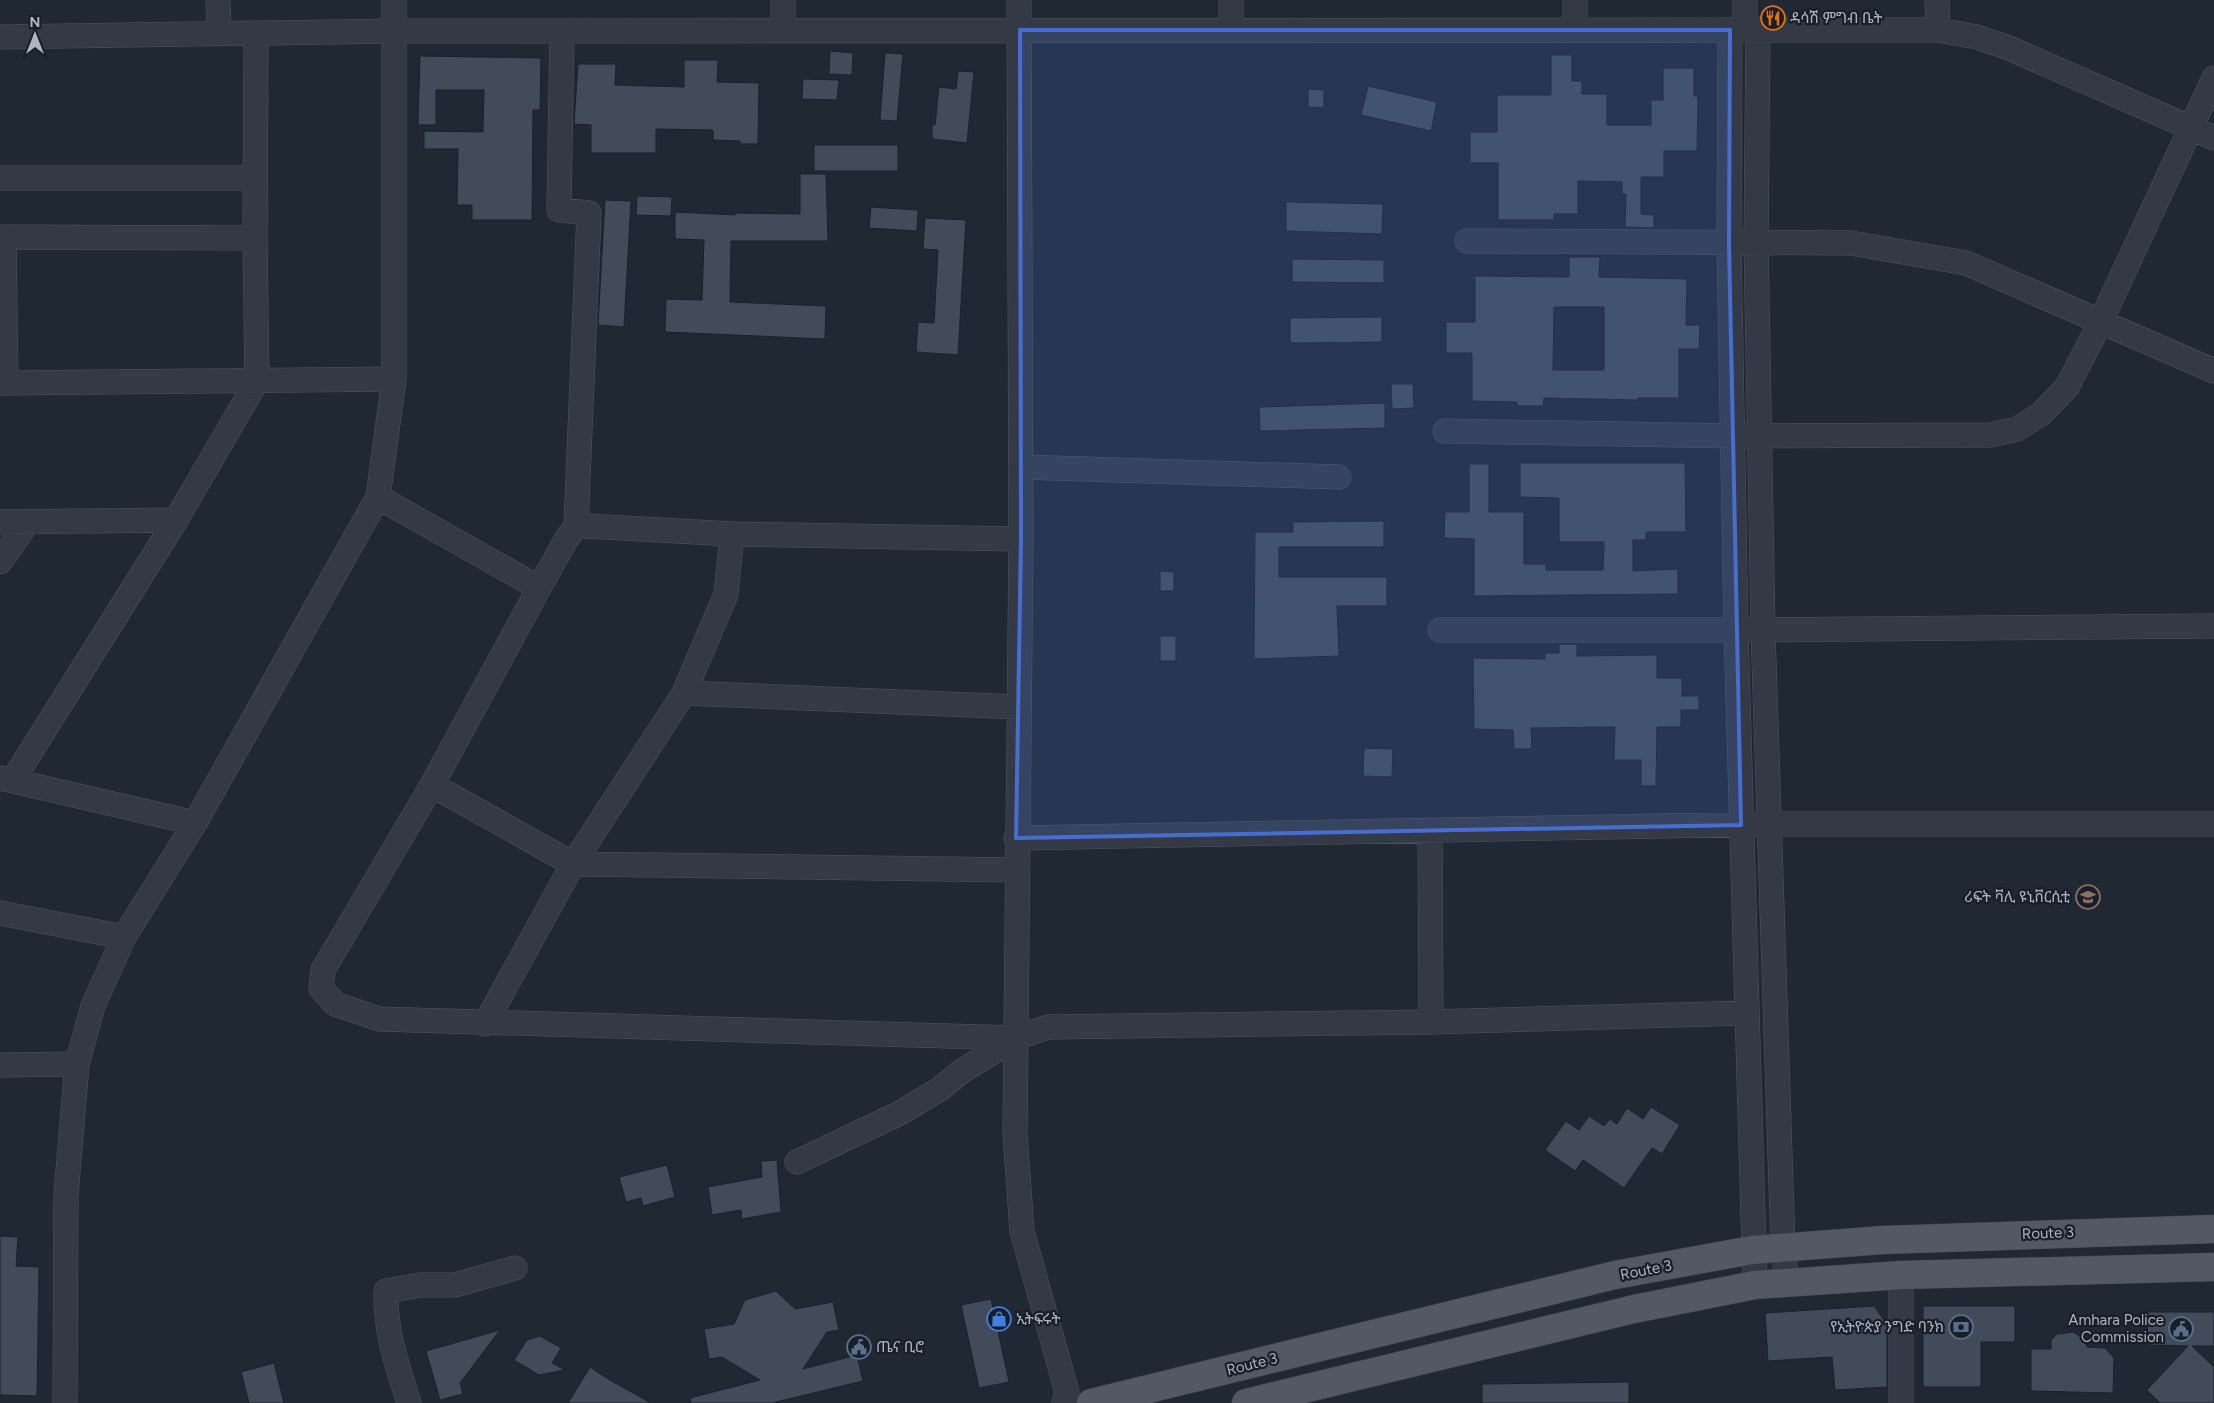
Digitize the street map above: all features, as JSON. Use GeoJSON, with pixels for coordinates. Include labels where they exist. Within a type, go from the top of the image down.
{"type":"FeatureCollection","features":[{"type":"Feature","properties":{"kind":"main road","name":"Route 3"},"geometry":{"type":"LineString","coordinates":[[1077,1400],[1615,1275],[1752,1250],[1976,1235],[2214,1229]]}},
{"type":"Feature","properties":{"kind":"main road"},"geometry":{"type":"LineString","coordinates":[[1246,1403],[1634,1308],[1754,1285],[1901,1275],[2214,1267]]}},
{"type":"Feature","properties":{"kind":"street"},"geometry":{"type":"LineString","coordinates":[[218,0],[219,34]]}},
{"type":"Feature","properties":{"kind":"street"},"geometry":{"type":"LineString","coordinates":[[64,1403],[66,1195],[77,1064],[93,1006],[124,937],[195,823],[378,497],[394,379],[394,0]]}},
{"type":"Feature","properties":{"kind":"street"},"geometry":{"type":"LineString","coordinates":[[783,0],[783,30]]}},
{"type":"Feature","properties":{"kind":"street"},"geometry":{"type":"LineString","coordinates":[[1019,0],[1021,539],[1016,838],[1015,1133],[1022,1231],[1077,1400]]}},
{"type":"Feature","properties":{"kind":"street"},"geometry":{"type":"LineString","coordinates":[[1231,0],[1232,30]]}},
{"type":"Feature","properties":{"kind":"street"},"geometry":{"type":"LineString","coordinates":[[1574,0],[1575,30]]}},
{"type":"Feature","properties":{"kind":"street"},"geometry":{"type":"LineString","coordinates":[[1745,0],[1729,243],[1736,629],[1754,1285]]}},
{"type":"Feature","properties":{"kind":"street"},"geometry":{"type":"LineString","coordinates":[[1937,0],[1938,30]]}},
{"type":"Feature","properties":{"kind":"street"},"geometry":{"type":"LineString","coordinates":[[1744,30],[1756,243],[1763,630],[1783,1247],[1787,1283]]}},
{"type":"Feature","properties":{"kind":"street"},"geometry":{"type":"LineString","coordinates":[[0,37],[394,31],[1938,30],[1977,37],[2009,48],[2214,138]]}},
{"type":"Feature","properties":{"kind":"street"},"geometry":{"type":"LineString","coordinates":[[562,31],[558,210],[589,213],[576,527],[567,538],[539,588],[432,785],[323,970],[320,988],[335,1004],[378,1019],[484,1024],[1016,1038]]}},
{"type":"Feature","properties":{"kind":"street"},"geometry":{"type":"LineString","coordinates":[[195,823],[7,779],[176,520],[257,381],[255,238],[256,33]]}},
{"type":"Feature","properties":{"kind":"street"},"geometry":{"type":"LineString","coordinates":[[1445,431],[1733,436],[1990,435],[2017,429],[2041,414],[2067,387],[2100,323],[2193,128],[2214,78]]}},
{"type":"Feature","properties":{"kind":"street"},"geometry":{"type":"LineString","coordinates":[[0,178],[255,178]]}},
{"type":"Feature","properties":{"kind":"street"},"geometry":{"type":"LineString","coordinates":[[255,238],[2,238],[3,383],[394,379]]}},
{"type":"Feature","properties":{"kind":"street"},"geometry":{"type":"LineString","coordinates":[[1467,241],[1851,243],[1966,263],[2100,323],[2214,371]]}},
{"type":"Feature","properties":{"kind":"street"},"geometry":{"type":"LineString","coordinates":[[1021,467],[1339,477]]}},
{"type":"Feature","properties":{"kind":"street"},"geometry":{"type":"LineString","coordinates":[[378,497],[539,588]]}},
{"type":"Feature","properties":{"kind":"street"},"geometry":{"type":"LineString","coordinates":[[0,522],[176,520]]}},
{"type":"Feature","properties":{"kind":"street"},"geometry":{"type":"LineString","coordinates":[[0,562],[28,522]]}},
{"type":"Feature","properties":{"kind":"street"},"geometry":{"type":"LineString","coordinates":[[576,527],[732,534],[1021,539]]}},
{"type":"Feature","properties":{"kind":"street"},"geometry":{"type":"LineString","coordinates":[[484,1024],[573,864],[684,693],[726,594],[732,534]]}},
{"type":"Feature","properties":{"kind":"street"},"geometry":{"type":"LineString","coordinates":[[1440,630],[1763,630],[2214,626]]}},
{"type":"Feature","properties":{"kind":"street"},"geometry":{"type":"LineString","coordinates":[[684,693],[1018,707]]}},
{"type":"Feature","properties":{"kind":"street"},"geometry":{"type":"LineString","coordinates":[[432,785],[573,864],[1017,870]]}},
{"type":"Feature","properties":{"kind":"street"},"geometry":{"type":"LineString","coordinates":[[1016,838],[1770,824],[2214,824]]}},
{"type":"Feature","properties":{"kind":"street"},"geometry":{"type":"LineString","coordinates":[[1430,830],[1431,1022]]}},
{"type":"Feature","properties":{"kind":"street"},"geometry":{"type":"LineString","coordinates":[[0,913],[124,937]]}},
{"type":"Feature","properties":{"kind":"street"},"geometry":{"type":"LineString","coordinates":[[797,1162],[900,1113],[940,1089],[962,1071],[1016,1038],[1048,1027],[1431,1022],[1746,1013]]}},
{"type":"Feature","properties":{"kind":"street"},"geometry":{"type":"LineString","coordinates":[[0,1065],[77,1064]]}},
{"type":"Feature","properties":{"kind":"street"},"geometry":{"type":"LineString","coordinates":[[409,1403],[394,1358],[385,1317],[386,1291],[420,1285],[455,1285],[515,1268]]}},
{"type":"Feature","properties":{"kind":"street"},"geometry":{"type":"LineString","coordinates":[[1901,1275],[1901,1403]]}},
{"type":"Feature","properties":{"kind":"highlighted area"},"geometry":{"type":"Polygon","coordinates":[[[1020,30],[1730,30],[1729,243],[1741,825],[1016,838],[1021,539],[1020,30]]]}},
{"type":"Feature","properties":{"kind":"building"},"geometry":{"type":"Polygon","coordinates":[[[830,51],[853,53],[852,75],[829,74],[830,51]]]}},
{"type":"Feature","properties":{"kind":"building"},"geometry":{"type":"Polygon","coordinates":[[[885,53],[903,54],[897,121],[880,120],[885,53]]]}},
{"type":"Feature","properties":{"kind":"building"},"geometry":{"type":"Polygon","coordinates":[[[1551,55],[1572,55],[1572,81],[1582,81],[1582,94],[1607,94],[1607,125],[1651,125],[1651,100],[1663,100],[1663,68],[1694,68],[1694,96],[1698,96],[1697,151],[1664,151],[1664,177],[1641,177],[1641,214],[1654,215],[1654,228],[1625,227],[1626,194],[1622,194],[1622,182],[1578,181],[1578,214],[1554,214],[1554,220],[1498,220],[1498,163],[1470,163],[1470,132],[1497,132],[1497,95],[1551,95],[1551,55]]]}},
{"type":"Feature","properties":{"kind":"building"},"geometry":{"type":"Polygon","coordinates":[[[420,56],[541,58],[540,110],[533,110],[532,220],[472,220],[472,205],[457,205],[458,149],[424,149],[424,131],[483,132],[484,90],[436,90],[436,125],[418,125],[420,56]]]}},
{"type":"Feature","properties":{"kind":"building"},"geometry":{"type":"Polygon","coordinates":[[[684,60],[718,60],[717,82],[759,83],[758,144],[740,144],[740,141],[713,140],[713,130],[656,129],[656,153],[591,153],[591,125],[574,124],[578,64],[616,64],[615,85],[684,87],[684,60]]]}},
{"type":"Feature","properties":{"kind":"building"},"geometry":{"type":"Polygon","coordinates":[[[958,71],[974,72],[967,143],[932,139],[932,125],[935,125],[939,87],[956,89],[958,71]]]}},
{"type":"Feature","properties":{"kind":"building"},"geometry":{"type":"Polygon","coordinates":[[[803,79],[839,80],[837,100],[802,99],[803,79]]]}},
{"type":"Feature","properties":{"kind":"building"},"geometry":{"type":"Polygon","coordinates":[[[1368,86],[1437,102],[1431,131],[1361,115],[1368,86]]]}},
{"type":"Feature","properties":{"kind":"building"},"geometry":{"type":"Polygon","coordinates":[[[1308,89],[1324,90],[1324,108],[1308,107],[1308,89]]]}},
{"type":"Feature","properties":{"kind":"building"},"geometry":{"type":"Polygon","coordinates":[[[814,145],[898,145],[898,171],[814,171],[814,145]]]}},
{"type":"Feature","properties":{"kind":"building"},"geometry":{"type":"Polygon","coordinates":[[[800,174],[826,174],[828,241],[731,241],[730,302],[826,306],[825,339],[665,332],[666,299],[702,300],[704,240],[675,239],[675,212],[735,215],[736,213],[800,214],[800,174]]]}},
{"type":"Feature","properties":{"kind":"building"},"geometry":{"type":"Polygon","coordinates":[[[637,196],[672,197],[671,216],[636,215],[637,196]]]}},
{"type":"Feature","properties":{"kind":"building"},"geometry":{"type":"Polygon","coordinates":[[[605,200],[631,201],[624,327],[598,325],[605,200]]]}},
{"type":"Feature","properties":{"kind":"building"},"geometry":{"type":"Polygon","coordinates":[[[1286,202],[1383,204],[1382,234],[1286,231],[1286,202]]]}},
{"type":"Feature","properties":{"kind":"building"},"geometry":{"type":"Polygon","coordinates":[[[871,207],[918,210],[917,231],[869,228],[871,207]]]}},
{"type":"Feature","properties":{"kind":"building"},"geometry":{"type":"Polygon","coordinates":[[[925,218],[966,220],[958,355],[916,352],[918,322],[934,323],[938,250],[923,249],[925,218]]]}},
{"type":"Feature","properties":{"kind":"building"},"geometry":{"type":"Polygon","coordinates":[[[1569,257],[1600,257],[1599,277],[1687,279],[1686,325],[1700,325],[1699,349],[1679,349],[1679,398],[1638,398],[1638,400],[1544,398],[1543,406],[1517,406],[1517,402],[1472,401],[1472,353],[1446,353],[1446,322],[1475,322],[1475,276],[1569,277],[1569,257]],[[1554,307],[1553,370],[1604,370],[1604,307],[1554,307]]]}},
{"type":"Feature","properties":{"kind":"building"},"geometry":{"type":"Polygon","coordinates":[[[1292,259],[1384,260],[1384,283],[1292,282],[1292,259]]]}},
{"type":"Feature","properties":{"kind":"building"},"geometry":{"type":"Polygon","coordinates":[[[1382,317],[1382,342],[1290,343],[1290,318],[1382,317]]]}},
{"type":"Feature","properties":{"kind":"building"},"geometry":{"type":"Polygon","coordinates":[[[1391,384],[1413,384],[1414,408],[1392,409],[1391,384]]]}},
{"type":"Feature","properties":{"kind":"building"},"geometry":{"type":"Polygon","coordinates":[[[1385,403],[1385,428],[1260,431],[1259,407],[1385,403]]]}},
{"type":"Feature","properties":{"kind":"building"},"geometry":{"type":"Polygon","coordinates":[[[1520,463],[1685,463],[1686,532],[1646,532],[1646,540],[1633,540],[1633,571],[1678,569],[1678,594],[1474,596],[1474,539],[1444,538],[1445,512],[1469,512],[1469,464],[1489,464],[1489,512],[1524,512],[1524,564],[1546,564],[1546,570],[1603,570],[1604,542],[1559,542],[1559,498],[1520,497],[1520,463]]]}},
{"type":"Feature","properties":{"kind":"building"},"geometry":{"type":"Polygon","coordinates":[[[1384,521],[1384,547],[1279,547],[1279,577],[1387,577],[1387,606],[1337,606],[1339,656],[1254,659],[1255,532],[1293,532],[1293,522],[1384,521]]]}},
{"type":"Feature","properties":{"kind":"building"},"geometry":{"type":"Polygon","coordinates":[[[1160,571],[1174,572],[1174,591],[1160,591],[1160,571]]]}},
{"type":"Feature","properties":{"kind":"building"},"geometry":{"type":"Polygon","coordinates":[[[1160,636],[1176,636],[1176,661],[1160,661],[1160,636]]]}},
{"type":"Feature","properties":{"kind":"building"},"geometry":{"type":"Polygon","coordinates":[[[1559,644],[1577,644],[1577,656],[1657,655],[1657,678],[1682,678],[1682,696],[1699,696],[1699,710],[1681,710],[1681,727],[1657,727],[1656,786],[1641,786],[1641,760],[1614,760],[1615,727],[1531,728],[1532,749],[1514,749],[1513,730],[1474,729],[1473,658],[1545,659],[1545,653],[1559,653],[1559,644]]]}},
{"type":"Feature","properties":{"kind":"building"},"geometry":{"type":"Polygon","coordinates":[[[1364,748],[1393,749],[1392,777],[1363,776],[1364,748]]]}},
{"type":"Feature","properties":{"kind":"building"},"geometry":{"type":"Polygon","coordinates":[[[1651,1107],[1680,1125],[1662,1154],[1652,1148],[1624,1188],[1583,1160],[1575,1171],[1545,1150],[1566,1121],[1579,1130],[1589,1116],[1604,1126],[1610,1119],[1617,1124],[1627,1108],[1643,1119],[1651,1107]]]}},
{"type":"Feature","properties":{"kind":"building"},"geometry":{"type":"Polygon","coordinates":[[[777,1160],[781,1212],[742,1219],[741,1210],[712,1215],[708,1187],[762,1177],[761,1161],[777,1160]]]}},
{"type":"Feature","properties":{"kind":"building"},"geometry":{"type":"Polygon","coordinates":[[[667,1165],[675,1197],[643,1206],[641,1198],[626,1202],[619,1177],[667,1165]]]}},
{"type":"Feature","properties":{"kind":"building"},"geometry":{"type":"Polygon","coordinates":[[[0,1236],[18,1237],[16,1266],[39,1267],[37,1396],[0,1395],[0,1236]]]}},
{"type":"Feature","properties":{"kind":"building"},"geometry":{"type":"Polygon","coordinates":[[[776,1291],[795,1309],[833,1302],[839,1330],[827,1332],[803,1369],[857,1355],[863,1381],[772,1403],[691,1403],[690,1398],[760,1380],[722,1357],[709,1359],[704,1329],[734,1324],[745,1300],[776,1291]]]}},
{"type":"Feature","properties":{"kind":"building"},"geometry":{"type":"Polygon","coordinates":[[[991,1299],[1009,1382],[979,1388],[961,1305],[991,1299]]]}},
{"type":"Feature","properties":{"kind":"building"},"geometry":{"type":"Polygon","coordinates":[[[1874,1306],[1887,1324],[1887,1387],[1835,1390],[1832,1357],[1768,1361],[1765,1313],[1874,1306]]]}},
{"type":"Feature","properties":{"kind":"building"},"geometry":{"type":"Polygon","coordinates":[[[1923,1306],[2015,1306],[2015,1342],[1981,1342],[1981,1387],[1923,1387],[1923,1306]]]}},
{"type":"Feature","properties":{"kind":"building"},"geometry":{"type":"Polygon","coordinates":[[[2147,1312],[2214,1312],[2214,1346],[2192,1346],[2214,1367],[2214,1403],[2160,1403],[2147,1390],[2188,1346],[2148,1345],[2147,1312]]]}},
{"type":"Feature","properties":{"kind":"building"},"geometry":{"type":"Polygon","coordinates":[[[500,1330],[460,1383],[463,1394],[440,1400],[426,1351],[500,1330]]]}},
{"type":"Feature","properties":{"kind":"building"},"geometry":{"type":"Polygon","coordinates":[[[2073,1332],[2085,1339],[2087,1347],[2105,1348],[2114,1358],[2113,1393],[2031,1391],[2031,1349],[2051,1349],[2051,1340],[2057,1334],[2073,1332]]]}},
{"type":"Feature","properties":{"kind":"building"},"geometry":{"type":"Polygon","coordinates":[[[540,1336],[561,1348],[552,1363],[565,1370],[539,1375],[514,1360],[527,1340],[540,1336]]]}},
{"type":"Feature","properties":{"kind":"building"},"geometry":{"type":"Polygon","coordinates":[[[274,1363],[284,1403],[249,1403],[241,1372],[274,1363]]]}},
{"type":"Feature","properties":{"kind":"building"},"geometry":{"type":"Polygon","coordinates":[[[590,1367],[608,1379],[651,1403],[568,1403],[590,1367]]]}},
{"type":"Feature","properties":{"kind":"building"},"geometry":{"type":"Polygon","coordinates":[[[1629,1382],[1629,1403],[1482,1403],[1482,1384],[1629,1382]]]}},
{"type":"Feature","properties":{"kind":"place","name":"ዳሳሽ ምግብ ቤት"},"geometry":{"type":"Point","coordinates":[1773,18]}},
{"type":"Feature","properties":{"kind":"place","name":"ሪፍት ቫሊ ዩኒቨርሲቲ"},"geometry":{"type":"Point","coordinates":[2088,897]}},
{"type":"Feature","properties":{"kind":"place","name":"ኢትፍሩት"},"geometry":{"type":"Point","coordinates":[999,1319]}},
{"type":"Feature","properties":{"kind":"place","name":"የኢትዮጵያ ንግድ ባንክ"},"geometry":{"type":"Point","coordinates":[1961,1327]}},
{"type":"Feature","properties":{"kind":"place","name":"Amhara Police Commission"},"geometry":{"type":"Point","coordinates":[2181,1329]}},
{"type":"Feature","properties":{"kind":"place","name":"ጤና ቢሮ"},"geometry":{"type":"Point","coordinates":[859,1347]}}]}
